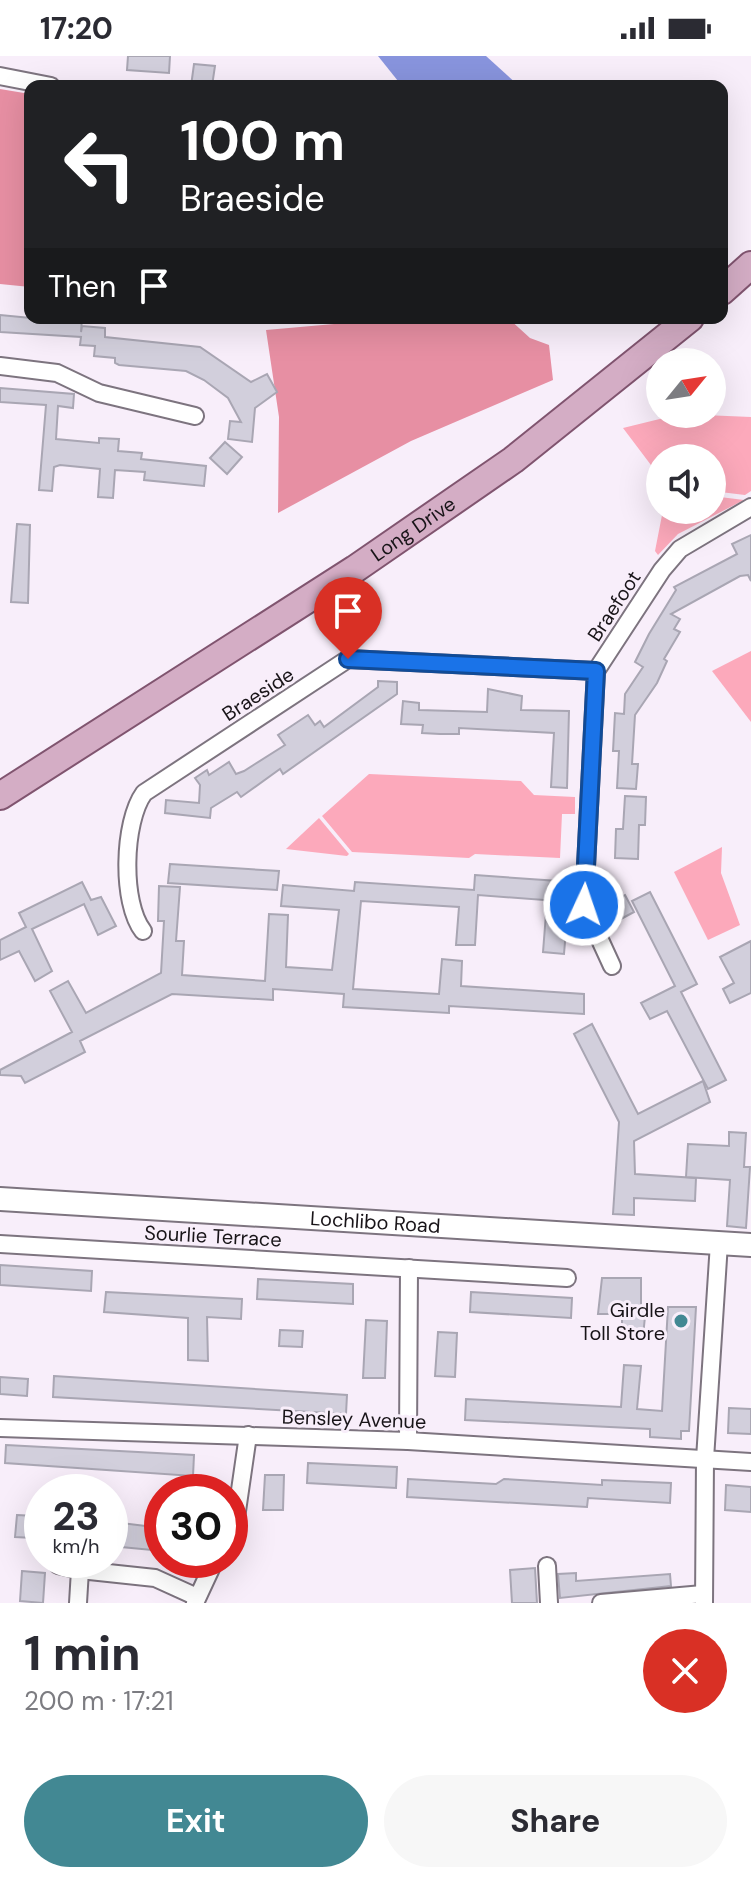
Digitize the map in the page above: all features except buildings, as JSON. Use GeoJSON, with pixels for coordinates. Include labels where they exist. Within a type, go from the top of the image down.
{"type":"FeatureCollection","features":[{"type":"Feature","properties":{"kind":"main road"},"geometry":{"type":"LineString","coordinates":[[728,286],[751,265]]}},
{"type":"Feature","properties":{"kind":"main road","name":"Long Drive"},"geometry":{"type":"LineString","coordinates":[[0,796],[355,569],[513,460],[683,324]]}},
{"type":"Feature","properties":{"kind":"street"},"geometry":{"type":"LineString","coordinates":[[0,76],[24,81]]}},
{"type":"Feature","properties":{"kind":"street"},"geometry":{"type":"LineString","coordinates":[[0,366],[57,373],[99,393],[195,416]]}},
{"type":"Feature","properties":{"kind":"street","name":"Braefoot"},"geometry":{"type":"LineString","coordinates":[[612,966],[584,905],[596,671],[662,570],[680,549],[751,507]]}},
{"type":"Feature","properties":{"kind":"street","name":"Braeside"},"geometry":{"type":"LineString","coordinates":[[143,931],[130,908],[129,836],[136,804],[144,793],[348,659],[596,671]]}},
{"type":"Feature","properties":{"kind":"street","name":"Lochlibo Road"},"geometry":{"type":"LineString","coordinates":[[0,1199],[751,1245]]}},
{"type":"Feature","properties":{"kind":"street"},"geometry":{"type":"LineString","coordinates":[[601,1603],[704,1599],[705,1459],[719,1243]]}},
{"type":"Feature","properties":{"kind":"street","name":"Sourlie Terrace"},"geometry":{"type":"LineString","coordinates":[[0,1244],[567,1278]]}},
{"type":"Feature","properties":{"kind":"street"},"geometry":{"type":"LineString","coordinates":[[408,1441],[409,1268]]}},
{"type":"Feature","properties":{"kind":"street","name":"Bensley Avenue"},"geometry":{"type":"LineString","coordinates":[[0,1428],[408,1441],[751,1462]]}},
{"type":"Feature","properties":{"kind":"street"},"geometry":{"type":"LineString","coordinates":[[242,1474],[248,1435]]}},
{"type":"Feature","properties":{"kind":"street"},"geometry":{"type":"LineString","coordinates":[[547,1566],[549,1603]]}},
{"type":"Feature","properties":{"kind":"street"},"geometry":{"type":"LineString","coordinates":[[128,1575],[155,1578],[196,1600],[206,1578]]}},
{"type":"Feature","properties":{"kind":"street"},"geometry":{"type":"LineString","coordinates":[[78,1603],[80,1578]]}},
{"type":"Feature","properties":{"kind":"shaded area"},"geometry":{"type":"Polygon","coordinates":[[[0,89],[24,93],[24,286],[0,284],[0,89]]]}},
{"type":"Feature","properties":{"kind":"shaded area"},"geometry":{"type":"Polygon","coordinates":[[[334,324],[515,324],[530,338],[549,345],[553,380],[411,441],[278,513],[279,417],[266,330],[334,324]]]}},
{"type":"Feature","properties":{"kind":"shaded area"},"geometry":{"type":"Polygon","coordinates":[[[726,416],[751,417],[751,491],[745,495],[726,493],[726,444],[646,444],[646,458],[623,428],[646,422],[646,428],[726,428],[726,416]]]}},
{"type":"Feature","properties":{"kind":"shaded area"},"geometry":{"type":"Polygon","coordinates":[[[726,498],[744,500],[726,509],[726,498]]]}},
{"type":"Feature","properties":{"kind":"shaded area"},"geometry":{"type":"Polygon","coordinates":[[[660,524],[697,524],[678,534],[658,555],[655,551],[660,524]]]}},
{"type":"Feature","properties":{"kind":"shaded area"},"geometry":{"type":"Polygon","coordinates":[[[751,651],[751,722],[712,671],[751,651]]]}},
{"type":"Feature","properties":{"kind":"shaded area"},"geometry":{"type":"Polygon","coordinates":[[[369,774],[521,781],[534,795],[575,797],[575,814],[562,814],[560,858],[475,854],[469,858],[352,852],[322,816],[369,774]]]}},
{"type":"Feature","properties":{"kind":"shaded area"},"geometry":{"type":"Polygon","coordinates":[[[319,818],[349,854],[347,856],[286,849],[319,818]]]}},
{"type":"Feature","properties":{"kind":"shaded area"},"geometry":{"type":"Polygon","coordinates":[[[722,847],[721,873],[740,925],[708,940],[674,872],[722,847]]]}},
{"type":"Feature","properties":{"kind":"water"},"geometry":{"type":"Polygon","coordinates":[[[378,56],[486,56],[512,80],[397,80],[378,56]]]}},
{"type":"Feature","properties":{"kind":"place","name":"Girdle Toll Store"},"geometry":{"type":"Point","coordinates":[681,1321]}},
{"type":"Feature","properties":{"kind":"route"},"geometry":{"type":"LineString","coordinates":[[348,659],[596,671],[584,905]]}}]}
